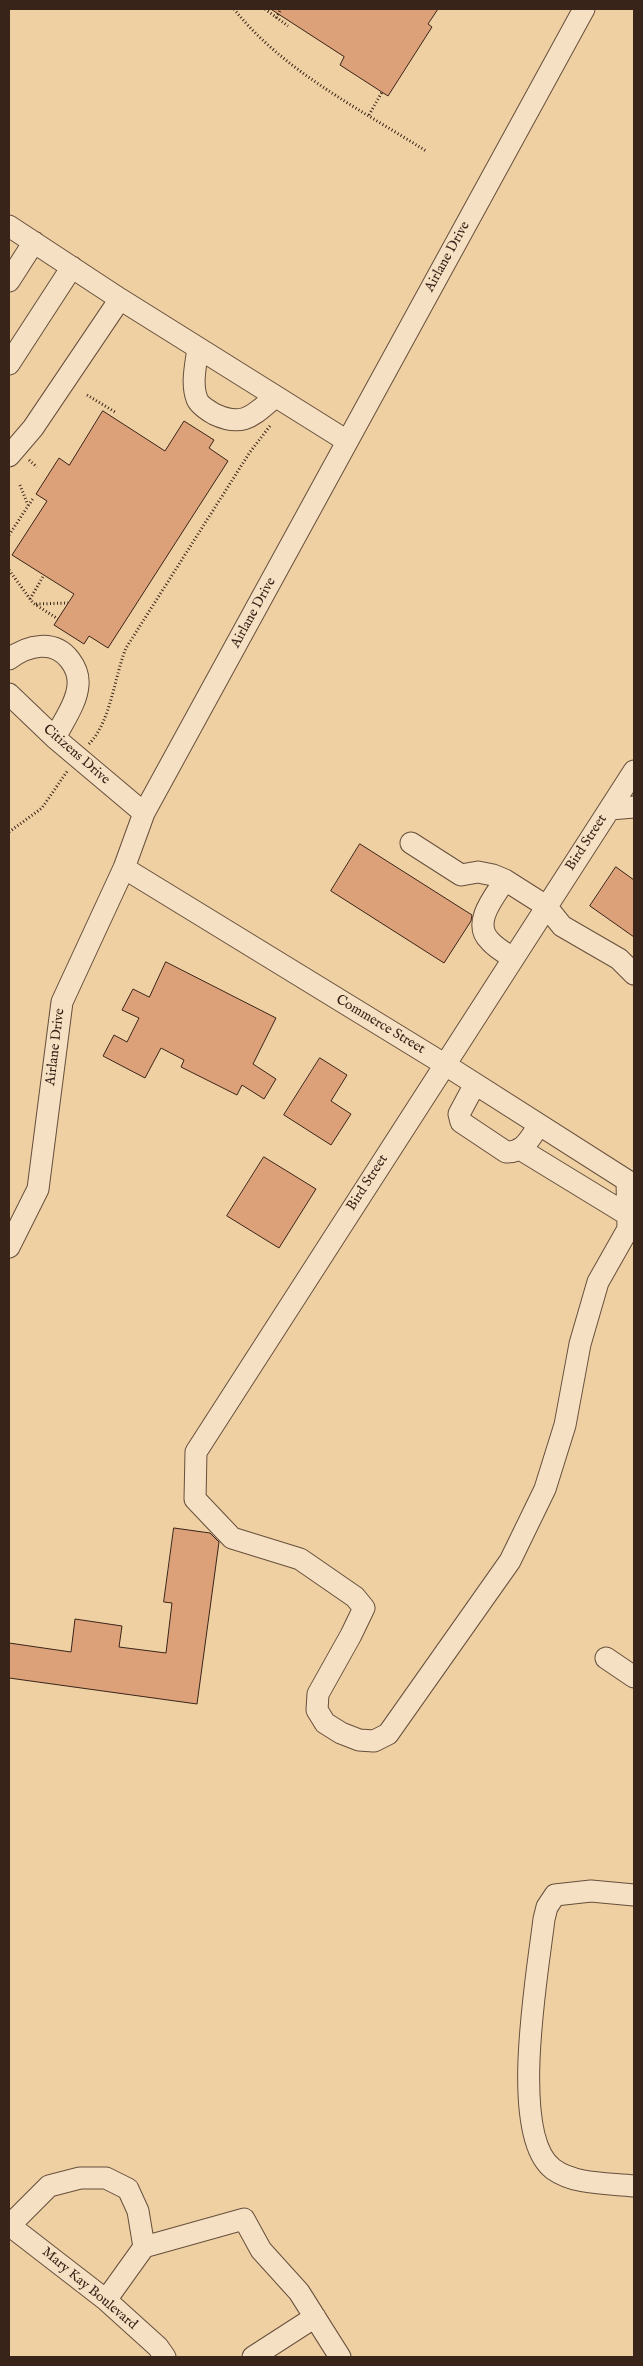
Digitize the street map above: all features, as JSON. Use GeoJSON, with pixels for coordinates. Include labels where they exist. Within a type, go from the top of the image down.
{"type":"FeatureCollection","features":[{"type":"Feature","properties":{"kind":"street","name":"Airlane Drive"},"geometry":{"type":"LineString","coordinates":[[9,1247],[38,1188],[62,1002],[124,868],[144,814],[584,9]]}},
{"type":"Feature","properties":{"kind":"street"},"geometry":{"type":"LineString","coordinates":[[9,226],[120,299],[348,442]]}},
{"type":"Feature","properties":{"kind":"street"},"geometry":{"type":"LineString","coordinates":[[9,281],[34,242]]}},
{"type":"Feature","properties":{"kind":"street"},"geometry":{"type":"LineString","coordinates":[[9,364],[72,267]]}},
{"type":"Feature","properties":{"kind":"street"},"geometry":{"type":"LineString","coordinates":[[9,456],[33,428],[120,299]]}},
{"type":"Feature","properties":{"kind":"street"},"geometry":{"type":"LineString","coordinates":[[198,348],[194,382],[197,400],[209,412],[230,422],[248,418],[276,397]]}},
{"type":"Feature","properties":{"kind":"street"},"geometry":{"type":"LineString","coordinates":[[9,659],[30,647],[47,646],[60,650],[77,669],[78,686],[55,738]]}},
{"type":"Feature","properties":{"kind":"street","name":"Citizens Drive"},"geometry":{"type":"LineString","coordinates":[[9,694],[76,757],[144,814]]}},
{"type":"Feature","properties":{"kind":"street","name":"Bird Street"},"geometry":{"type":"LineString","coordinates":[[628,1215],[628,1229],[598,1282],[580,1344],[565,1425],[545,1489],[510,1560],[388,1734],[374,1741],[359,1740],[342,1733],[325,1723],[317,1710],[318,1694],[364,1608],[355,1597],[300,1559],[232,1538],[195,1498],[196,1452],[634,771]]}},
{"type":"Feature","properties":{"kind":"street"},"geometry":{"type":"LineString","coordinates":[[610,809],[634,808]]}},
{"type":"Feature","properties":{"kind":"street"},"geometry":{"type":"LineString","coordinates":[[411,843],[461,875],[478,872],[505,880],[546,906],[562,926],[619,959],[634,974]]}},
{"type":"Feature","properties":{"kind":"street","name":"Commerce Street"},"geometry":{"type":"LineString","coordinates":[[124,868],[444,1064],[631,1183]]}},
{"type":"Feature","properties":{"kind":"street"},"geometry":{"type":"LineString","coordinates":[[505,880],[483,914],[488,940],[513,958]]}},
{"type":"Feature","properties":{"kind":"street"},"geometry":{"type":"LineString","coordinates":[[475,1084],[459,1114],[461,1122],[506,1152],[515,1153],[525,1146],[539,1125]]}},
{"type":"Feature","properties":{"kind":"street"},"geometry":{"type":"LineString","coordinates":[[520,1149],[628,1215],[631,1183]]}},
{"type":"Feature","properties":{"kind":"street"},"geometry":{"type":"LineString","coordinates":[[606,1658],[634,1677]]}},
{"type":"Feature","properties":{"kind":"street"},"geometry":{"type":"LineString","coordinates":[[634,1895],[591,1891],[555,1895],[547,1907],[544,1919],[527,2078],[531,2114],[538,2147],[552,2168],[573,2179],[634,2186]]}},
{"type":"Feature","properties":{"kind":"street"},"geometry":{"type":"LineString","coordinates":[[9,2225],[50,2186],[80,2178],[106,2178],[128,2188],[138,2211],[144,2247]]}},
{"type":"Feature","properties":{"kind":"street"},"geometry":{"type":"LineString","coordinates":[[106,2300],[144,2247],[244,2219],[261,2250],[299,2292],[340,2357]]}},
{"type":"Feature","properties":{"kind":"street","name":"Mary Kay Boulevard"},"geometry":{"type":"LineString","coordinates":[[9,2225],[106,2300],[157,2354]]}},
{"type":"Feature","properties":{"kind":"street"},"geometry":{"type":"LineString","coordinates":[[253,2357],[315,2317]]}},
{"type":"Feature","properties":{"kind":"path"},"geometry":{"type":"LineString","coordinates":[[234,9],[279,54],[426,151]]}},
{"type":"Feature","properties":{"kind":"path"},"geometry":{"type":"LineString","coordinates":[[266,9],[288,26]]}},
{"type":"Feature","properties":{"kind":"path"},"geometry":{"type":"LineString","coordinates":[[276,18],[282,9]]}},
{"type":"Feature","properties":{"kind":"path"},"geometry":{"type":"LineString","coordinates":[[369,115],[382,92]]}},
{"type":"Feature","properties":{"kind":"path"},"geometry":{"type":"LineString","coordinates":[[87,395],[115,412]]}},
{"type":"Feature","properties":{"kind":"path"},"geometry":{"type":"LineString","coordinates":[[9,832],[42,808],[76,757],[96,737],[102,724],[126,648],[250,452],[268,430],[273,419]]}},
{"type":"Feature","properties":{"kind":"path"},"geometry":{"type":"LineString","coordinates":[[20,485],[28,505]]}},
{"type":"Feature","properties":{"kind":"path"},"geometry":{"type":"LineString","coordinates":[[9,535],[34,497]]}},
{"type":"Feature","properties":{"kind":"path"},"geometry":{"type":"LineString","coordinates":[[9,570],[30,599],[58,619]]}},
{"type":"Feature","properties":{"kind":"path"},"geometry":{"type":"LineString","coordinates":[[30,599],[44,576]]}},
{"type":"Feature","properties":{"kind":"path"},"geometry":{"type":"LineString","coordinates":[[36,604],[68,603]]}},
{"type":"Feature","properties":{"kind":"building"},"geometry":{"type":"Polygon","coordinates":[[[271,9],[438,9],[428,24],[432,27],[388,96],[340,65],[344,57],[271,9]]]}},
{"type":"Feature","properties":{"kind":"building"},"geometry":{"type":"Polygon","coordinates":[[[103,411],[165,451],[184,421],[214,440],[209,448],[228,461],[108,648],[89,636],[84,644],[54,625],[74,594],[12,555],[47,501],[36,494],[59,458],[69,465],[103,411]]]}},
{"type":"Feature","properties":{"kind":"building"},"geometry":{"type":"Polygon","coordinates":[[[360,844],[472,915],[471,921],[444,963],[331,891],[360,844]]]}},
{"type":"Feature","properties":{"kind":"building"},"geometry":{"type":"Polygon","coordinates":[[[616,867],[634,880],[634,937],[590,906],[616,867]]]}},
{"type":"Feature","properties":{"kind":"building"},"geometry":{"type":"Polygon","coordinates":[[[166,962],[276,1018],[253,1064],[276,1079],[264,1099],[242,1085],[237,1095],[181,1067],[184,1060],[161,1048],[145,1078],[103,1056],[114,1035],[127,1042],[139,1018],[122,1010],[133,989],[149,997],[166,962]]]}},
{"type":"Feature","properties":{"kind":"building"},"geometry":{"type":"Polygon","coordinates":[[[320,1058],[347,1075],[331,1101],[351,1114],[331,1145],[284,1115],[320,1058]]]}},
{"type":"Feature","properties":{"kind":"building"},"geometry":{"type":"Polygon","coordinates":[[[264,1157],[316,1189],[279,1248],[227,1216],[264,1157]]]}},
{"type":"Feature","properties":{"kind":"building"},"geometry":{"type":"Polygon","coordinates":[[[174,1528],[210,1533],[219,1542],[197,1704],[9,1678],[9,1643],[71,1652],[75,1619],[122,1626],[119,1647],[166,1653],[172,1603],[164,1602],[174,1528]]]}}]}
